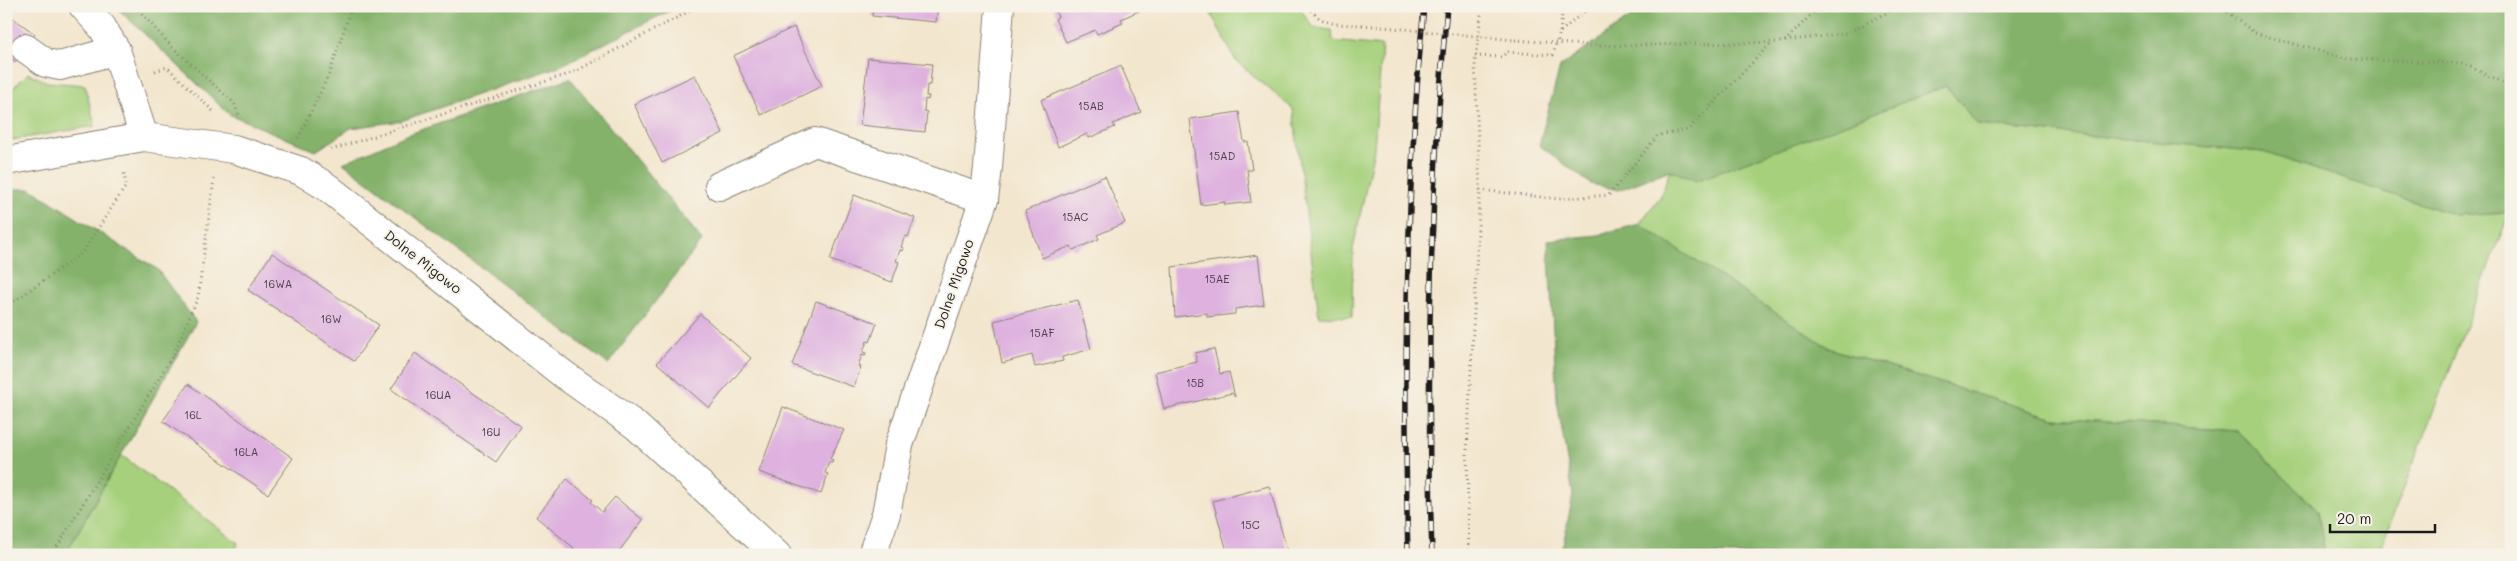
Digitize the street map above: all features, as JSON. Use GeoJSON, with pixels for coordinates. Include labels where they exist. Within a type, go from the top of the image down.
{"type":"FeatureCollection","features":[{"type":"Feature","properties":{"kind":"street"},"geometry":{"type":"LineString","coordinates":[[83,6],[102,27],[116,50],[127,80],[131,139]]}},
{"type":"Feature","properties":{"kind":"street","name":"Dolne Migowo"},"geometry":{"type":"LineString","coordinates":[[872,555],[886,514],[899,445],[984,200],[1000,6]]}},
{"type":"Feature","properties":{"kind":"street"},"geometry":{"type":"LineString","coordinates":[[25,48],[46,63],[60,66],[116,50]]}},
{"type":"Feature","properties":{"kind":"street","name":"Dolne Migowo"},"geometry":{"type":"LineString","coordinates":[[6,161],[131,139],[234,149],[292,168],[328,187],[563,374],[635,426],[777,555]]}},
{"type":"Feature","properties":{"kind":"street"},"geometry":{"type":"LineString","coordinates":[[719,186],[815,142],[984,200]]}},
{"type":"Feature","properties":{"kind":"path"},"geometry":{"type":"LineString","coordinates":[[135,6],[172,47],[234,103],[242,125]]}},
{"type":"Feature","properties":{"kind":"path"},"geometry":{"type":"LineString","coordinates":[[292,168],[330,72],[352,6]]}},
{"type":"Feature","properties":{"kind":"path"},"geometry":{"type":"LineString","coordinates":[[292,168],[329,150],[572,72],[699,6]]}},
{"type":"Feature","properties":{"kind":"path"},"geometry":{"type":"LineString","coordinates":[[1308,6],[1314,16],[1332,24],[1362,24],[1515,40],[1599,46],[1784,42],[1847,33],[1900,6]]}},
{"type":"Feature","properties":{"kind":"path"},"geometry":{"type":"LineString","coordinates":[[1469,555],[1467,452],[1480,190],[1475,56],[1482,6]]}},
{"type":"Feature","properties":{"kind":"path"},"geometry":{"type":"LineString","coordinates":[[1475,56],[1502,57],[1507,52],[1553,56],[1560,32],[1563,6]]}},
{"type":"Feature","properties":{"kind":"path"},"geometry":{"type":"LineString","coordinates":[[1560,32],[1592,6]]}},
{"type":"Feature","properties":{"kind":"path"},"geometry":{"type":"LineString","coordinates":[[1784,42],[1820,6]]}},
{"type":"Feature","properties":{"kind":"path"},"geometry":{"type":"LineString","coordinates":[[2220,6],[2255,33],[2348,59],[2462,62],[2511,86]]}},
{"type":"Feature","properties":{"kind":"path"},"geometry":{"type":"LineString","coordinates":[[1480,190],[1559,200],[1609,195],[1658,135],[1688,130],[1772,42]]}},
{"type":"Feature","properties":{"kind":"path"},"geometry":{"type":"LineString","coordinates":[[52,555],[173,355],[198,297],[222,123],[217,115],[167,67],[127,80]]}},
{"type":"Feature","properties":{"kind":"path"},"geometry":{"type":"LineString","coordinates":[[6,307],[82,253],[98,227],[110,214],[126,186],[131,139]]}},
{"type":"Feature","properties":{"kind":"green space"},"geometry":{"type":"Polygon","coordinates":[[[115,6],[679,6],[560,66],[401,121],[351,128],[316,151],[229,114],[115,6]]]}},
{"type":"Feature","properties":{"kind":"green space"},"geometry":{"type":"Polygon","coordinates":[[[1207,6],[1298,6],[1314,28],[1332,30],[1333,41],[1382,46],[1374,149],[1353,249],[1352,317],[1319,316],[1293,109],[1236,61],[1207,6]]]}},
{"type":"Feature","properties":{"kind":"green space"},"geometry":{"type":"Polygon","coordinates":[[[1646,6],[2511,6],[2511,212],[2455,215],[2263,152],[1978,125],[1946,86],[1696,181],[1670,170],[1619,190],[1591,184],[1539,145],[1560,67],[1646,6]]]}},
{"type":"Feature","properties":{"kind":"green space"},"geometry":{"type":"Polygon","coordinates":[[[28,73],[47,82],[85,85],[95,126],[6,141],[6,95],[28,73]]]}},
{"type":"Feature","properties":{"kind":"green space"},"geometry":{"type":"Polygon","coordinates":[[[570,78],[702,240],[608,364],[343,163],[404,136],[570,78]]]}},
{"type":"Feature","properties":{"kind":"green space"},"geometry":{"type":"Polygon","coordinates":[[[1946,86],[1978,125],[2263,152],[2455,215],[2510,211],[2378,555],[2325,555],[2318,511],[2237,431],[2054,418],[1831,349],[1639,224],[1660,197],[1670,170],[1696,180],[1946,86]]]}},
{"type":"Feature","properties":{"kind":"green space"},"geometry":{"type":"Polygon","coordinates":[[[6,189],[31,189],[157,269],[196,322],[65,555],[6,555],[6,189]]]}},
{"type":"Feature","properties":{"kind":"green space"},"geometry":{"type":"Polygon","coordinates":[[[1639,224],[1831,349],[2054,418],[2237,431],[2318,511],[2325,555],[1561,555],[1573,495],[1557,401],[1548,240],[1599,235],[1639,224]]]}},
{"type":"Feature","properties":{"kind":"green space"},"geometry":{"type":"Polygon","coordinates":[[[121,455],[238,543],[234,555],[65,555],[121,455]]]}},
{"type":"Feature","properties":{"kind":"building"},"geometry":{"type":"Polygon","coordinates":[[[873,6],[938,6],[936,22],[872,16],[873,6]]]}},
{"type":"Feature","properties":{"kind":"building"},"geometry":{"type":"Polygon","coordinates":[[[1053,6],[1150,6],[1121,19],[1123,23],[1097,34],[1095,30],[1066,42],[1055,19],[1058,17],[1053,6]]]}},
{"type":"Feature","properties":{"kind":"building"},"geometry":{"type":"Polygon","coordinates":[[[6,13],[35,34],[16,62],[6,55],[6,13]]]}},
{"type":"Feature","properties":{"kind":"building"},"geometry":{"type":"Polygon","coordinates":[[[794,27],[822,86],[761,115],[733,56],[794,27]]]}},
{"type":"Feature","properties":{"kind":"building"},"geometry":{"type":"Polygon","coordinates":[[[868,58],[932,64],[930,85],[927,85],[926,96],[929,96],[928,100],[925,99],[924,111],[927,112],[925,132],[860,125],[868,58]]]}},
{"type":"Feature","properties":{"kind":"building"},"geometry":{"type":"Polygon","coordinates":[[[1121,66],[1141,112],[1113,124],[1115,127],[1089,138],[1087,134],[1058,147],[1041,100],[1121,66]]]}},
{"type":"Feature","properties":{"kind":"building"},"geometry":{"type":"Polygon","coordinates":[[[695,75],[723,133],[662,163],[634,104],[695,75]]]}},
{"type":"Feature","properties":{"kind":"building"},"geometry":{"type":"Polygon","coordinates":[[[1239,112],[1244,142],[1248,142],[1252,170],[1247,170],[1251,202],[1225,205],[1225,202],[1201,205],[1190,119],[1239,112]]]}},
{"type":"Feature","properties":{"kind":"building"},"geometry":{"type":"Polygon","coordinates":[[[1105,176],[1125,223],[1097,235],[1099,239],[1073,250],[1071,246],[1042,258],[1025,211],[1105,176]]]}},
{"type":"Feature","properties":{"kind":"building"},"geometry":{"type":"Polygon","coordinates":[[[854,195],[915,218],[908,237],[905,236],[901,247],[904,248],[903,251],[900,250],[897,258],[896,261],[899,262],[892,282],[830,260],[854,195]]]}},
{"type":"Feature","properties":{"kind":"building"},"geometry":{"type":"Polygon","coordinates":[[[272,253],[379,325],[354,361],[248,290],[272,253]]]}},
{"type":"Feature","properties":{"kind":"building"},"geometry":{"type":"Polygon","coordinates":[[[1258,255],[1264,305],[1235,309],[1235,314],[1207,317],[1207,313],[1175,317],[1172,267],[1258,255]]]}},
{"type":"Feature","properties":{"kind":"building"},"geometry":{"type":"Polygon","coordinates":[[[1078,300],[1091,349],[1062,357],[1063,361],[1035,367],[1032,355],[1002,363],[994,321],[1078,300]]]}},
{"type":"Feature","properties":{"kind":"building"},"geometry":{"type":"Polygon","coordinates":[[[816,301],[877,323],[870,342],[867,341],[863,352],[866,353],[865,356],[862,355],[858,366],[861,367],[854,387],[792,365],[816,301]]]}},
{"type":"Feature","properties":{"kind":"building"},"geometry":{"type":"Polygon","coordinates":[[[700,314],[751,358],[709,408],[657,363],[700,314]]]}},
{"type":"Feature","properties":{"kind":"building"},"geometry":{"type":"Polygon","coordinates":[[[1214,349],[1220,374],[1229,372],[1235,397],[1232,393],[1164,409],[1155,372],[1197,362],[1195,353],[1214,349]]]}},
{"type":"Feature","properties":{"kind":"building"},"geometry":{"type":"Polygon","coordinates":[[[415,353],[521,426],[496,462],[391,389],[415,353]]]}},
{"type":"Feature","properties":{"kind":"building"},"geometry":{"type":"Polygon","coordinates":[[[188,384],[293,458],[268,494],[163,421],[188,384]]]}},
{"type":"Feature","properties":{"kind":"building"},"geometry":{"type":"Polygon","coordinates":[[[783,407],[844,430],[830,459],[833,460],[832,463],[829,462],[826,470],[825,473],[828,474],[821,494],[759,472],[783,407]]]}},
{"type":"Feature","properties":{"kind":"building"},"geometry":{"type":"Polygon","coordinates":[[[567,479],[593,500],[591,502],[602,512],[615,497],[643,520],[616,555],[568,555],[574,548],[536,517],[567,479]]]}},
{"type":"Feature","properties":{"kind":"building"},"geometry":{"type":"Polygon","coordinates":[[[1269,486],[1287,550],[1268,555],[1228,555],[1213,501],[1269,486]]]}},
{"type":"Feature","properties":{"kind":"railway"},"geometry":{"type":"LineString","coordinates":[[1408,555],[1406,418],[1407,280],[1413,143],[1424,6]]}},
{"type":"Feature","properties":{"kind":"railway"},"geometry":{"type":"LineString","coordinates":[[1432,555],[1429,418],[1431,280],[1437,143],[1447,6]]}}]}
